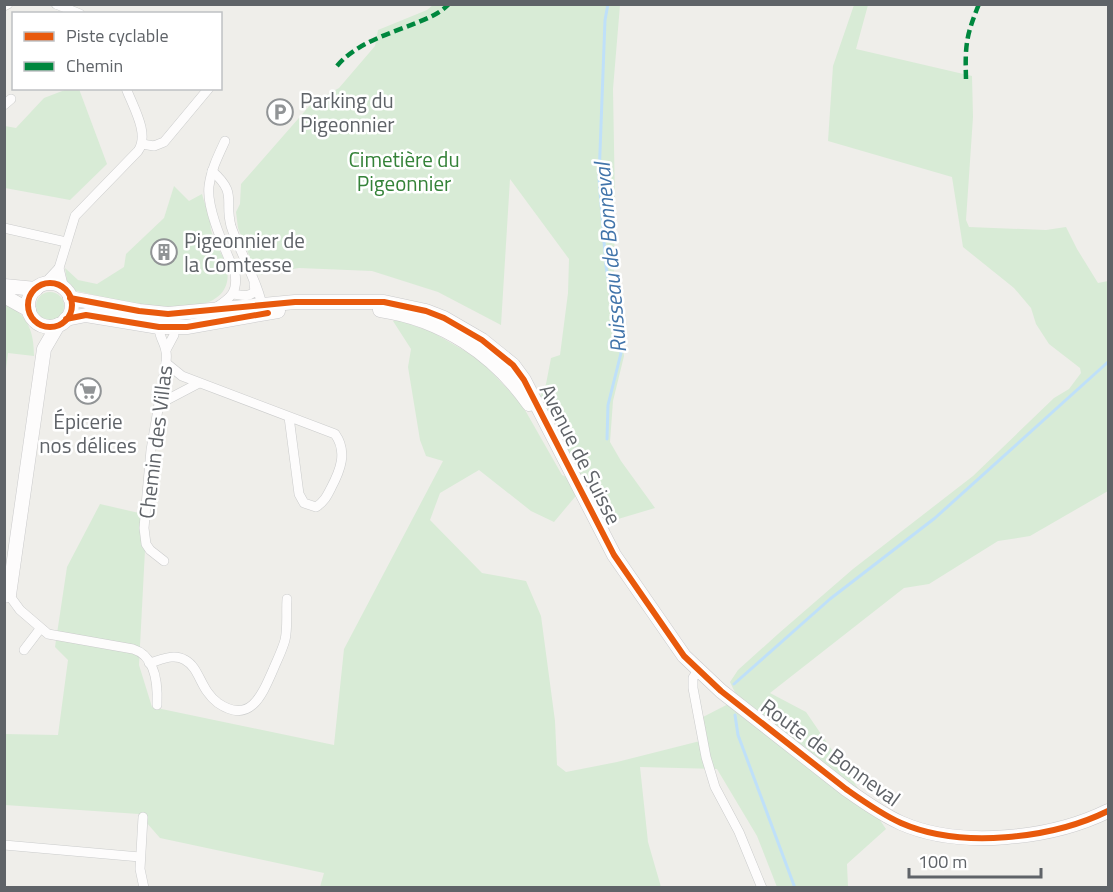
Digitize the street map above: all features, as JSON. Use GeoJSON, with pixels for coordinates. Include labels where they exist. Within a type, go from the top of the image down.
{"type":"FeatureCollection","features":[{"type":"Feature","properties":{"kind":"street"},"geometry":{"type":"LineString","coordinates":[[56,4],[75,12]]}},
{"type":"Feature","properties":{"kind":"street"},"geometry":{"type":"LineString","coordinates":[[29,310],[29,301],[59,268],[78,212],[138,151],[142,144],[142,133],[127,90]]}},
{"type":"Feature","properties":{"kind":"street"},"geometry":{"type":"LineString","coordinates":[[142,144],[154,146],[164,142],[207,90]]}},
{"type":"Feature","properties":{"kind":"street"},"geometry":{"type":"LineString","coordinates":[[213,310],[233,294],[237,285],[235,273],[209,199],[212,171],[225,141]]}},
{"type":"Feature","properties":{"kind":"street"},"geometry":{"type":"LineString","coordinates":[[212,171],[225,182],[229,194],[231,225],[262,309]]}},
{"type":"Feature","properties":{"kind":"street"},"geometry":{"type":"LineString","coordinates":[[4,228],[66,242]]}},
{"type":"Feature","properties":{"kind":"street"},"geometry":{"type":"LineString","coordinates":[[44,349],[72,307],[59,268]]}},
{"type":"Feature","properties":{"kind":"street"},"geometry":{"type":"LineString","coordinates":[[4,285],[40,287],[54,284],[67,293]]}},
{"type":"Feature","properties":{"kind":"street"},"geometry":{"type":"LineString","coordinates":[[233,294],[247,296],[252,294],[255,291],[254,284]]}},
{"type":"Feature","properties":{"kind":"street","name":"Avenue de Suisse"},"geometry":{"type":"LineString","coordinates":[[67,293],[171,320],[201,325],[262,309]]}},
{"type":"Feature","properties":{"kind":"street"},"geometry":{"type":"LineString","coordinates":[[4,296],[29,310],[37,322],[44,349],[7,596],[40,628],[52,635],[133,649],[142,653],[156,680],[157,705]]}},
{"type":"Feature","properties":{"kind":"street","name":"Avenue de Suisse"},"geometry":{"type":"LineString","coordinates":[[62,322],[86,315],[159,327],[171,320],[213,310],[352,307],[401,314],[442,328],[469,344],[496,365],[519,390],[557,447],[614,555],[669,637],[698,670]]}},
{"type":"Feature","properties":{"kind":"street","name":"Chemin des Villas"},"geometry":{"type":"LineString","coordinates":[[164,561],[150,550],[145,539],[148,476],[166,363],[166,350],[174,335],[171,320]]}},
{"type":"Feature","properties":{"kind":"street"},"geometry":{"type":"LineString","coordinates":[[37,322],[47,327],[62,322]]}},
{"type":"Feature","properties":{"kind":"street","name":"Chemin des Villas"},"geometry":{"type":"LineString","coordinates":[[159,327],[161,341],[166,350]]}},
{"type":"Feature","properties":{"kind":"street"},"geometry":{"type":"LineString","coordinates":[[166,363],[182,376],[330,431],[338,438],[342,458],[340,469],[324,500],[316,507],[304,503],[299,494],[289,417]]}},
{"type":"Feature","properties":{"kind":"street"},"geometry":{"type":"LineString","coordinates":[[159,404],[199,383]]}},
{"type":"Feature","properties":{"kind":"street"},"geometry":{"type":"LineString","coordinates":[[149,663],[174,657],[185,660],[195,669],[202,686],[211,698],[232,710],[248,708],[256,703],[263,694],[282,648],[286,635],[287,599]]}},
{"type":"Feature","properties":{"kind":"street"},"geometry":{"type":"LineString","coordinates":[[24,650],[40,628]]}},
{"type":"Feature","properties":{"kind":"street"},"geometry":{"type":"LineString","coordinates":[[698,670],[693,678],[693,688],[710,773],[747,848],[762,888]]}},
{"type":"Feature","properties":{"kind":"street","name":"Route de Bonneval"},"geometry":{"type":"LineString","coordinates":[[698,670],[846,789],[875,809],[902,823],[938,835],[990,838],[1023,835],[1063,827],[1094,818],[1108,811]]}},
{"type":"Feature","properties":{"kind":"street","name":"Route de Bonneval"},"geometry":{"type":"LineString","coordinates":[[1063,827],[1108,803]]}},
{"type":"Feature","properties":{"kind":"street"},"geometry":{"type":"LineString","coordinates":[[143,817],[140,857],[144,888]]}},
{"type":"Feature","properties":{"kind":"street"},"geometry":{"type":"LineString","coordinates":[[4,845],[140,857]]}},
{"type":"Feature","properties":{"kind":"green space","name":"Cimetière du Pigeonnier"},"geometry":{"type":"Polygon","coordinates":[[[433,5],[620,5],[613,89],[614,280],[624,356],[613,401],[610,442],[655,508],[608,522],[585,485],[554,522],[531,511],[479,470],[440,493],[430,520],[482,573],[526,581],[541,616],[555,721],[557,765],[566,772],[704,740],[703,717],[738,699],[730,682],[738,670],[853,569],[973,476],[1054,398],[1069,389],[1081,373],[1080,368],[1049,344],[1036,324],[1031,308],[1014,288],[963,247],[952,177],[828,141],[833,66],[854,5],[868,5],[856,49],[972,76],[973,117],[966,220],[969,227],[1046,230],[1066,227],[1098,283],[1108,281],[1108,491],[1030,536],[998,541],[929,584],[904,588],[770,693],[806,712],[886,829],[847,864],[848,887],[777,887],[757,836],[717,769],[640,767],[648,842],[661,887],[320,887],[324,873],[160,838],[139,814],[5,805],[4,734],[58,735],[68,660],[55,647],[67,567],[100,504],[139,513],[145,550],[139,665],[152,707],[334,745],[344,649],[443,461],[426,456],[420,440],[408,367],[411,349],[393,321],[398,320],[432,332],[479,359],[521,403],[562,475],[584,484],[552,416],[540,397],[546,384],[551,358],[560,355],[568,293],[569,259],[510,179],[501,325],[438,292],[372,271],[299,268],[257,275],[238,228],[236,212],[240,204],[241,184],[312,103],[339,88],[375,46],[378,30],[427,10],[433,5]]]}},
{"type":"Feature","properties":{"kind":"green space"},"geometry":{"type":"Polygon","coordinates":[[[65,90],[79,90],[107,164],[70,200],[5,188],[5,126],[16,128],[44,98],[65,90]]]}},
{"type":"Feature","properties":{"kind":"green space"},"geometry":{"type":"Polygon","coordinates":[[[174,186],[189,201],[202,194],[211,230],[228,275],[227,282],[218,296],[203,304],[182,307],[132,303],[73,290],[67,281],[65,268],[78,280],[97,284],[124,267],[126,254],[164,218],[174,186]]]}},
{"type":"Feature","properties":{"kind":"green space"},"geometry":{"type":"Polygon","coordinates":[[[50,292],[60,296],[64,306],[60,316],[50,320],[40,316],[36,306],[40,296],[50,292]]]}},
{"type":"Feature","properties":{"kind":"green space"},"geometry":{"type":"Polygon","coordinates":[[[5,303],[19,313],[28,324],[33,338],[34,356],[8,353],[5,376],[5,303]]]}},
{"type":"Feature","properties":{"kind":"waterway","name":"Ruisseau de Bonneval"},"geometry":{"type":"LineString","coordinates":[[607,439],[608,405],[621,353],[606,266],[599,178],[605,20],[608,4]]}},
{"type":"Feature","properties":{"kind":"waterway"},"geometry":{"type":"LineString","coordinates":[[734,684],[830,599],[935,518],[1108,362]]}},
{"type":"Feature","properties":{"kind":"waterway","name":"Ruisseau de Bonneval"},"geometry":{"type":"LineString","coordinates":[[735,715],[738,735],[795,888]]}},
{"type":"Feature","properties":{"kind":"marked path"},"geometry":{"type":"LineString","coordinates":[[337,66],[363,45],[429,17],[449,4]]}},
{"type":"Feature","properties":{"kind":"marked path"},"geometry":{"type":"LineString","coordinates":[[966,79],[967,41],[979,4]]}},
{"type":"Feature","properties":{"kind":"cycle path"},"geometry":{"type":"LineString","coordinates":[[50,283],[65,290],[72,305],[65,320],[50,327],[35,320],[28,305],[35,290],[50,283]]}},
{"type":"Feature","properties":{"kind":"cycle path"},"geometry":{"type":"LineString","coordinates":[[70,298],[168,314],[295,302],[384,302],[426,311],[444,318],[482,340],[513,365],[524,380],[614,555],[684,656],[721,691],[846,789],[901,823],[924,831],[950,836],[977,838],[1033,834],[1085,821],[1108,811]]}},
{"type":"Feature","properties":{"kind":"cycle path"},"geometry":{"type":"LineString","coordinates":[[66,319],[86,315],[159,327],[187,327],[268,313]]}},
{"type":"Feature","properties":{"kind":"place","name":"Parking du Pigeonnier"},"geometry":{"type":"Point","coordinates":[280,112]}},
{"type":"Feature","properties":{"kind":"place","name":"Pigeonnier de la Comtesse"},"geometry":{"type":"Point","coordinates":[164,252]}},
{"type":"Feature","properties":{"kind":"place","name":"Épicerie nos délices"},"geometry":{"type":"Point","coordinates":[88,391]}}]}
